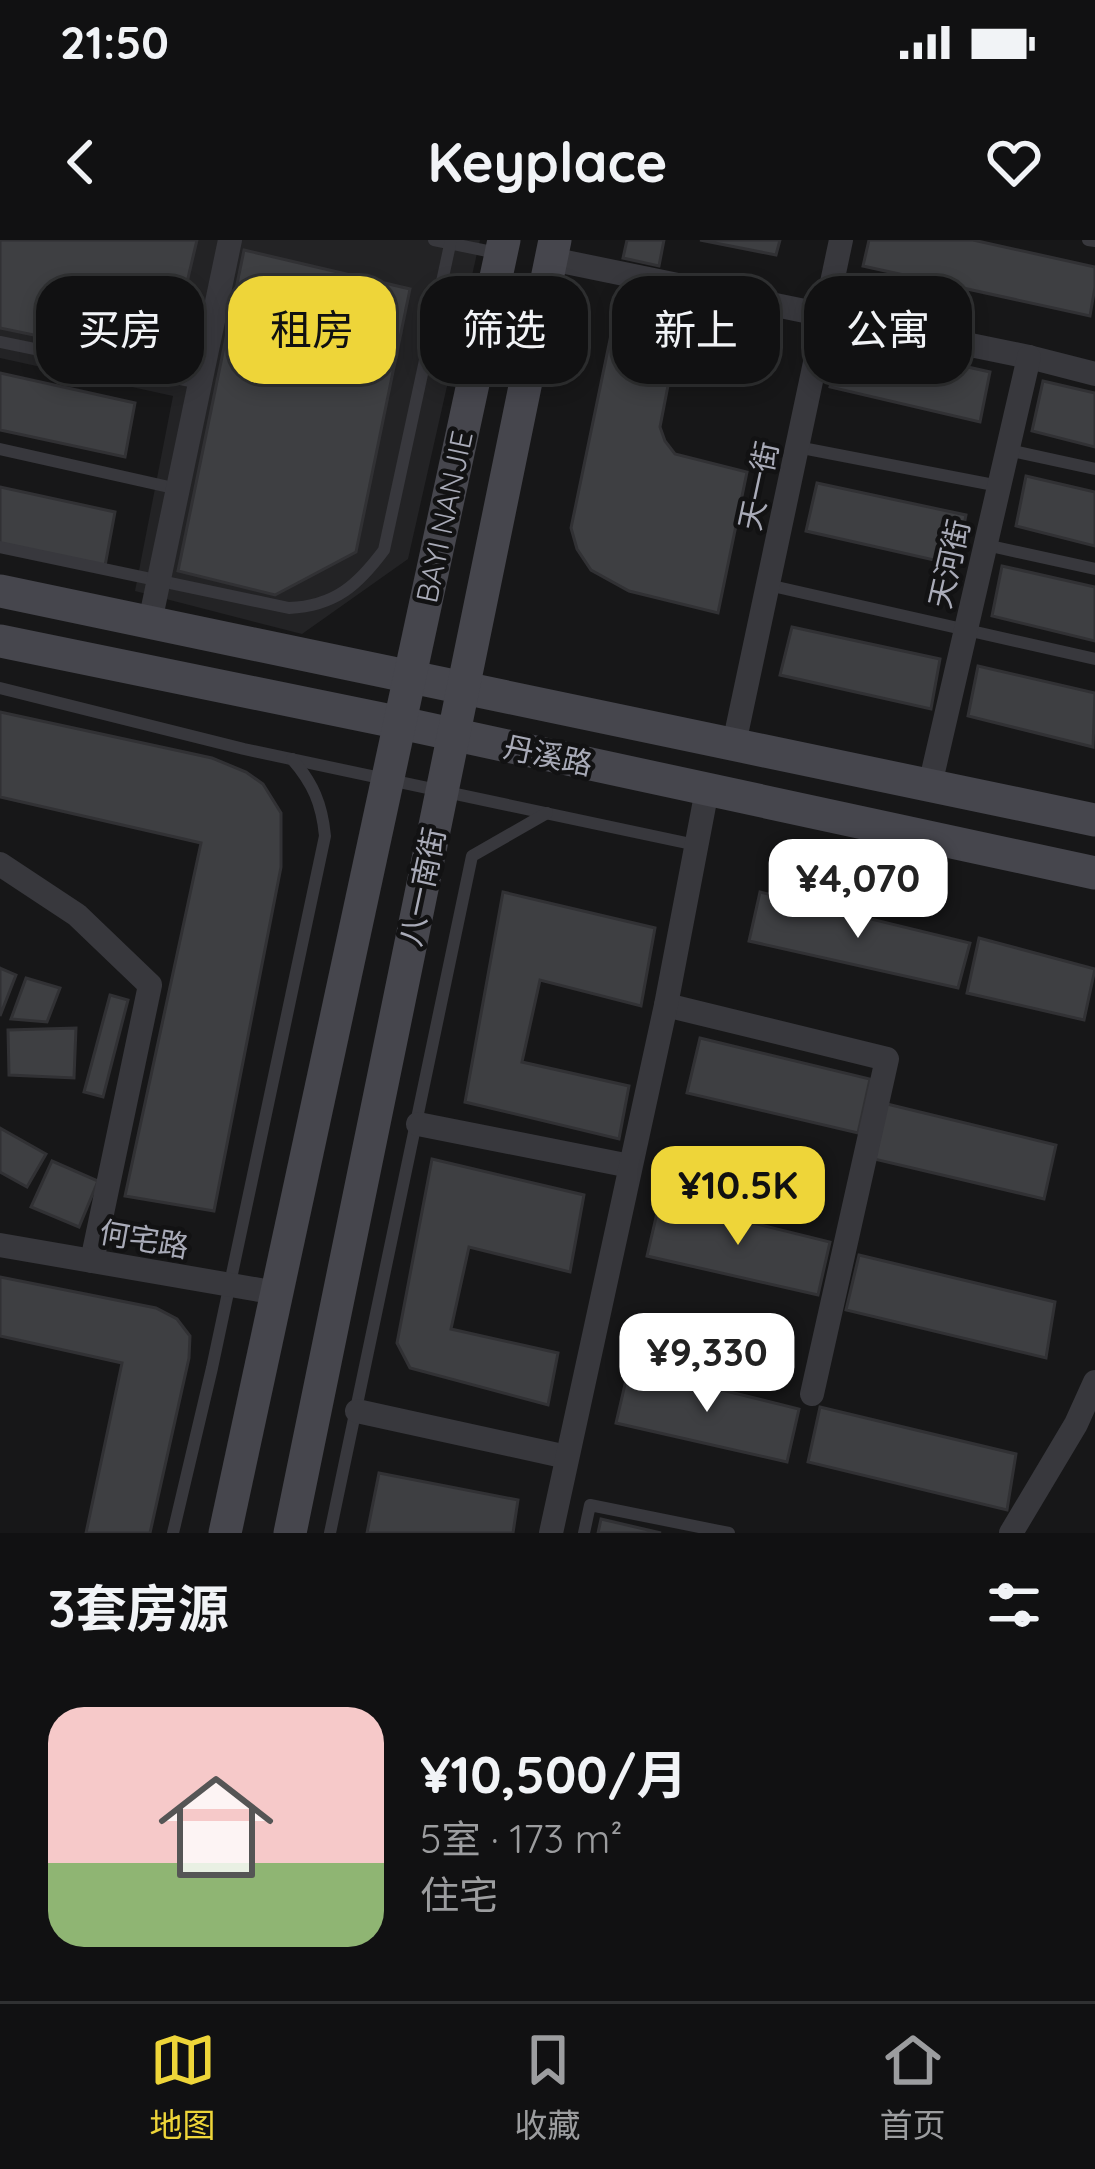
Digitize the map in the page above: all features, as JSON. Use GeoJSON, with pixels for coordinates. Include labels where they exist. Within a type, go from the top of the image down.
{"type":"FeatureCollection","features":[{"type":"Feature","properties":{"kind":"main road","name":"BAYI NANJIE"},"geometry":{"type":"LineString","coordinates":[[401,723],[502,247]]}},
{"type":"Feature","properties":{"kind":"main road","name":"八一南街"},"geometry":{"type":"LineString","coordinates":[[290,1533],[553,249]]}},
{"type":"Feature","properties":{"kind":"main road","name":"丹溪路"},"geometry":{"type":"LineString","coordinates":[[0,591],[1095,820]]}},
{"type":"Feature","properties":{"kind":"main road","name":"丹溪路"},"geometry":{"type":"LineString","coordinates":[[0,641],[1095,873]]}},
{"type":"Feature","properties":{"kind":"main road","name":"八一南街"},"geometry":{"type":"LineString","coordinates":[[224,1533],[401,723]]}},
{"type":"Feature","properties":{"kind":"street"},"geometry":{"type":"LineString","coordinates":[[204,364],[230,240]]}},
{"type":"Feature","properties":{"kind":"street","name":"天一街"},"geometry":{"type":"LineString","coordinates":[[834,276],[841,240]]}},
{"type":"Feature","properties":{"kind":"street"},"geometry":{"type":"LineString","coordinates":[[553,249],[804,311]]}},
{"type":"Feature","properties":{"kind":"street"},"geometry":{"type":"LineString","coordinates":[[972,346],[1095,374]]}},
{"type":"Feature","properties":{"kind":"street","name":"天河街"},"geometry":{"type":"LineString","coordinates":[[930,785],[1028,357]]}},
{"type":"Feature","properties":{"kind":"street"},"geometry":{"type":"LineString","coordinates":[[150,622],[200,384]]}},
{"type":"Feature","properties":{"kind":"street","name":"天一街"},"geometry":{"type":"LineString","coordinates":[[734,744],[811,384]]}},
{"type":"Feature","properties":{"kind":"street"},"geometry":{"type":"LineString","coordinates":[[550,1533],[666,1005],[707,790]]}},
{"type":"Feature","properties":{"kind":"street"},"geometry":{"type":"LineString","coordinates":[[0,864],[77,915],[150,985],[92,1261]]}},
{"type":"Feature","properties":{"kind":"street"},"geometry":{"type":"LineString","coordinates":[[666,1005],[886,1059],[812,1394]]}},
{"type":"Feature","properties":{"kind":"street"},"geometry":{"type":"LineString","coordinates":[[418,1124],[630,1166]]}},
{"type":"Feature","properties":{"kind":"street","name":"何宅路"},"geometry":{"type":"LineString","coordinates":[[0,1245],[277,1294]]}},
{"type":"Feature","properties":{"kind":"street"},"geometry":{"type":"LineString","coordinates":[[1011,1533],[1076,1424],[1095,1382]]}},
{"type":"Feature","properties":{"kind":"street"},"geometry":{"type":"LineString","coordinates":[[357,1411],[567,1457]]}},
{"type":"Feature","properties":{"kind":"lane"},"geometry":{"type":"LineString","coordinates":[[434,240],[502,247]]}},
{"type":"Feature","properties":{"kind":"lane"},"geometry":{"type":"LineString","coordinates":[[0,547],[290,608],[315,607],[344,592],[384,550],[450,242]]}},
{"type":"Feature","properties":{"kind":"lane"},"geometry":{"type":"LineString","coordinates":[[0,342],[36,349]]}},
{"type":"Feature","properties":{"kind":"lane"},"geometry":{"type":"LineString","coordinates":[[797,447],[999,486]]}},
{"type":"Feature","properties":{"kind":"lane"},"geometry":{"type":"LineString","coordinates":[[0,449],[178,489]]}},
{"type":"Feature","properties":{"kind":"lane"},"geometry":{"type":"LineString","coordinates":[[1007,449],[1095,469]]}},
{"type":"Feature","properties":{"kind":"lane"},"geometry":{"type":"LineString","coordinates":[[985,545],[1095,569]]}},
{"type":"Feature","properties":{"kind":"lane"},"geometry":{"type":"LineString","coordinates":[[768,585],[1095,659]]}},
{"type":"Feature","properties":{"kind":"lane"},"geometry":{"type":"LineString","coordinates":[[0,688],[292,759],[696,844]]}},
{"type":"Feature","properties":{"kind":"lane"},"geometry":{"type":"LineString","coordinates":[[173,1533],[325,836],[322,809],[310,780],[292,759]]}},
{"type":"Feature","properties":{"kind":"lane"},"geometry":{"type":"LineString","coordinates":[[330,1533],[472,856],[547,813]]}},
{"type":"Feature","properties":{"kind":"lane"},"geometry":{"type":"LineString","coordinates":[[584,1533],[590,1505],[729,1533]]}},
{"type":"Feature","properties":{"kind":"shaded area"},"geometry":{"type":"Polygon","coordinates":[[[0,240],[480,240],[472,276],[420,276],[420,384],[447,384],[408,559],[302,634],[135,591],[173,396],[118,384],[204,384],[204,276],[36,276],[36,366],[0,358],[0,240]]]}},
{"type":"Feature","properties":{"kind":"building"},"geometry":{"type":"Polygon","coordinates":[[[0,240],[197,240],[189,276],[36,276],[36,336],[0,328],[0,240]]]}},
{"type":"Feature","properties":{"kind":"building"},"geometry":{"type":"Polygon","coordinates":[[[627,240],[664,240],[659,266],[623,258],[627,240]]]}},
{"type":"Feature","properties":{"kind":"building"},"geometry":{"type":"Polygon","coordinates":[[[700,240],[780,240],[776,255],[700,240]]]}},
{"type":"Feature","properties":{"kind":"building"},"geometry":{"type":"Polygon","coordinates":[[[869,240],[973,240],[1095,267],[1095,287],[1090,316],[972,290],[972,276],[908,276],[863,266],[869,240]]]}},
{"type":"Feature","properties":{"kind":"building"},"geometry":{"type":"Polygon","coordinates":[[[244,250],[355,276],[239,276],[244,250]]]}},
{"type":"Feature","properties":{"kind":"building"},"geometry":{"type":"Polygon","coordinates":[[[396,286],[410,289],[396,357],[396,286]]]}},
{"type":"Feature","properties":{"kind":"building"},"geometry":{"type":"Polygon","coordinates":[[[228,328],[228,384],[390,384],[356,552],[275,595],[178,571],[228,328]]]}},
{"type":"Feature","properties":{"kind":"building"},"geometry":{"type":"Polygon","coordinates":[[[612,330],[612,384],[668,384],[660,427],[675,454],[747,472],[718,613],[629,591],[591,570],[577,549],[571,528],[612,330]]]}},
{"type":"Feature","properties":{"kind":"building"},"geometry":{"type":"Polygon","coordinates":[[[972,368],[990,372],[980,422],[830,387],[972,384],[972,368]]]}},
{"type":"Feature","properties":{"kind":"building"},"geometry":{"type":"Polygon","coordinates":[[[0,373],[135,403],[125,457],[0,430],[0,373]]]}},
{"type":"Feature","properties":{"kind":"building"},"geometry":{"type":"Polygon","coordinates":[[[1043,381],[1095,393],[1095,447],[1032,431],[1043,381]]]}},
{"type":"Feature","properties":{"kind":"building"},"geometry":{"type":"Polygon","coordinates":[[[1026,476],[1095,492],[1095,546],[1016,526],[1026,476]]]}},
{"type":"Feature","properties":{"kind":"building"},"geometry":{"type":"Polygon","coordinates":[[[817,483],[966,515],[956,565],[806,531],[817,483]]]}},
{"type":"Feature","properties":{"kind":"building"},"geometry":{"type":"Polygon","coordinates":[[[0,487],[115,512],[105,566],[0,544],[0,487]]]}},
{"type":"Feature","properties":{"kind":"building"},"geometry":{"type":"Polygon","coordinates":[[[1002,566],[1095,587],[1095,641],[992,616],[1002,566]]]}},
{"type":"Feature","properties":{"kind":"building"},"geometry":{"type":"Polygon","coordinates":[[[792,627],[940,659],[931,709],[780,675],[792,627]]]}},
{"type":"Feature","properties":{"kind":"building"},"geometry":{"type":"Polygon","coordinates":[[[978,666],[1095,693],[1093,747],[968,716],[978,666]]]}},
{"type":"Feature","properties":{"kind":"building"},"geometry":{"type":"Polygon","coordinates":[[[0,712],[212,758],[263,784],[281,813],[281,867],[214,1211],[125,1196],[201,843],[0,797],[0,712]]]}},
{"type":"Feature","properties":{"kind":"building"},"geometry":{"type":"Polygon","coordinates":[[[503,892],[655,928],[641,1006],[540,980],[522,1062],[629,1086],[619,1139],[465,1102],[503,892]]]}},
{"type":"Feature","properties":{"kind":"building"},"geometry":{"type":"Polygon","coordinates":[[[760,892],[970,943],[958,988],[749,941],[760,892]]]}},
{"type":"Feature","properties":{"kind":"building"},"geometry":{"type":"Polygon","coordinates":[[[979,938],[1095,969],[1084,1020],[967,993],[979,938]]]}},
{"type":"Feature","properties":{"kind":"building"},"geometry":{"type":"Polygon","coordinates":[[[0,968],[16,975],[0,1016],[0,968]]]}},
{"type":"Feature","properties":{"kind":"building"},"geometry":{"type":"Polygon","coordinates":[[[26,978],[60,988],[47,1022],[11,1019],[26,978]]]}},
{"type":"Feature","properties":{"kind":"building"},"geometry":{"type":"Polygon","coordinates":[[[110,995],[128,1000],[103,1097],[84,1092],[110,995]]]}},
{"type":"Feature","properties":{"kind":"building"},"geometry":{"type":"Polygon","coordinates":[[[76,1028],[74,1078],[9,1075],[8,1030],[76,1028]]]}},
{"type":"Feature","properties":{"kind":"building"},"geometry":{"type":"Polygon","coordinates":[[[700,1038],[870,1079],[858,1133],[687,1093],[700,1038]]]}},
{"type":"Feature","properties":{"kind":"building"},"geometry":{"type":"Polygon","coordinates":[[[887,1104],[1056,1145],[1044,1199],[874,1159],[887,1104]]]}},
{"type":"Feature","properties":{"kind":"building"},"geometry":{"type":"Polygon","coordinates":[[[0,1128],[46,1154],[27,1187],[0,1172],[0,1128]]]}},
{"type":"Feature","properties":{"kind":"building"},"geometry":{"type":"Polygon","coordinates":[[[432,1159],[584,1195],[570,1272],[469,1247],[451,1329],[558,1353],[548,1405],[410,1368],[397,1343],[432,1159]]]}},
{"type":"Feature","properties":{"kind":"building"},"geometry":{"type":"Polygon","coordinates":[[[52,1161],[98,1181],[79,1227],[31,1207],[52,1161]]]}},
{"type":"Feature","properties":{"kind":"building"},"geometry":{"type":"Polygon","coordinates":[[[660,1200],[830,1242],[818,1295],[647,1256],[660,1200]]]}},
{"type":"Feature","properties":{"kind":"building"},"geometry":{"type":"Polygon","coordinates":[[[859,1255],[1055,1302],[1046,1358],[846,1310],[859,1255]]]}},
{"type":"Feature","properties":{"kind":"building"},"geometry":{"type":"Polygon","coordinates":[[[0,1277],[156,1308],[177,1319],[190,1336],[150,1533],[86,1533],[122,1363],[0,1336],[0,1277]]]}},
{"type":"Feature","properties":{"kind":"building"},"geometry":{"type":"Polygon","coordinates":[[[629,1367],[799,1409],[787,1462],[616,1423],[629,1367]]]}},
{"type":"Feature","properties":{"kind":"building"},"geometry":{"type":"Polygon","coordinates":[[[820,1407],[1016,1454],[1007,1510],[808,1462],[820,1407]]]}},
{"type":"Feature","properties":{"kind":"building"},"geometry":{"type":"Polygon","coordinates":[[[379,1473],[518,1500],[513,1533],[367,1533],[379,1473]]]}},
{"type":"Feature","properties":{"kind":"building"},"geometry":{"type":"Polygon","coordinates":[[[601,1519],[661,1533],[598,1533],[601,1519]]]}}]}
